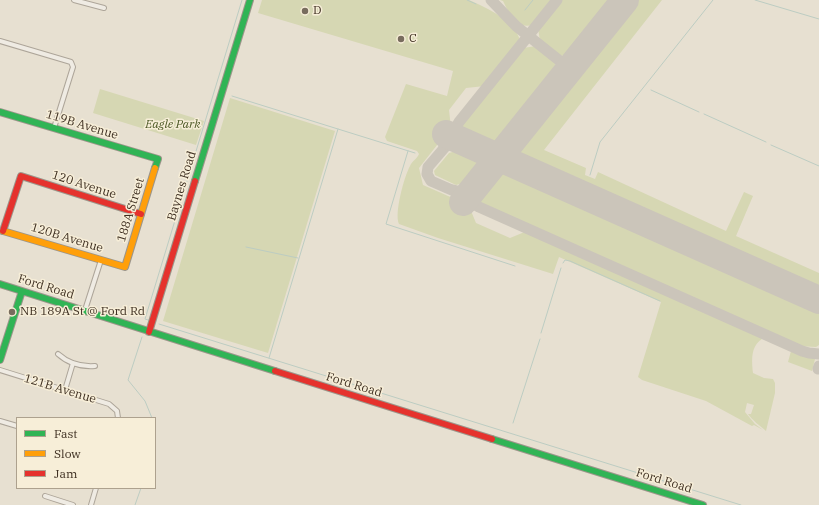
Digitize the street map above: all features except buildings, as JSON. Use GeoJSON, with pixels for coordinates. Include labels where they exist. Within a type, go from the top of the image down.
{"type":"FeatureCollection","features":[{"type":"Feature","properties":{"kind":"street"},"geometry":{"type":"LineString","coordinates":[[74,0],[104,8]]}},
{"type":"Feature","properties":{"kind":"street"},"geometry":{"type":"LineString","coordinates":[[94,5],[95,0]]}},
{"type":"Feature","properties":{"kind":"street","name":"Baynes Road"},"geometry":{"type":"LineString","coordinates":[[149,332],[250,0]]}},
{"type":"Feature","properties":{"kind":"street"},"geometry":{"type":"LineString","coordinates":[[0,41],[71,62],[73,68],[54,128]]}},
{"type":"Feature","properties":{"kind":"street","name":"119B Avenue"},"geometry":{"type":"LineString","coordinates":[[0,112],[158,159]]}},
{"type":"Feature","properties":{"kind":"street","name":"188A Street"},"geometry":{"type":"LineString","coordinates":[[125,267],[158,159]]}},
{"type":"Feature","properties":{"kind":"street","name":"120 Avenue"},"geometry":{"type":"LineString","coordinates":[[3,230],[21,176],[141,214]]}},
{"type":"Feature","properties":{"kind":"street","name":"120B Avenue"},"geometry":{"type":"LineString","coordinates":[[3,230],[125,267]]}},
{"type":"Feature","properties":{"kind":"street"},"geometry":{"type":"LineString","coordinates":[[85,310],[101,260]]}},
{"type":"Feature","properties":{"kind":"street","name":"Ford Road"},"geometry":{"type":"LineString","coordinates":[[0,284],[703,505]]}},
{"type":"Feature","properties":{"kind":"street"},"geometry":{"type":"LineString","coordinates":[[0,360],[22,291]]}},
{"type":"Feature","properties":{"kind":"street"},"geometry":{"type":"LineString","coordinates":[[58,354],[65,360],[73,363],[86,366],[95,366]]}},
{"type":"Feature","properties":{"kind":"street"},"geometry":{"type":"LineString","coordinates":[[65,390],[73,363]]}},
{"type":"Feature","properties":{"kind":"street","name":"121B Avenue"},"geometry":{"type":"LineString","coordinates":[[0,370],[110,404],[117,411],[118,417]]}},
{"type":"Feature","properties":{"kind":"street"},"geometry":{"type":"LineString","coordinates":[[0,421],[16,426]]}},
{"type":"Feature","properties":{"kind":"street"},"geometry":{"type":"LineString","coordinates":[[90,505],[96,489]]}},
{"type":"Feature","properties":{"kind":"street"},"geometry":{"type":"LineString","coordinates":[[45,496],[73,505]]}},
{"type":"Feature","properties":{"kind":"green space"},"geometry":{"type":"Polygon","coordinates":[[[262,0],[469,0],[492,11],[507,21],[513,27],[520,41],[485,86],[466,88],[449,110],[451,128],[447,127],[441,140],[419,168],[423,185],[455,199],[466,208],[469,206],[476,223],[510,238],[527,231],[762,336],[762,339],[755,346],[753,354],[753,373],[764,378],[773,379],[775,383],[775,393],[766,431],[748,414],[751,414],[754,405],[747,403],[745,412],[755,424],[763,430],[754,425],[752,426],[706,401],[642,380],[638,377],[661,302],[559,257],[553,274],[438,238],[399,224],[398,212],[403,187],[411,164],[419,154],[417,151],[387,141],[385,137],[406,84],[447,96],[453,71],[258,13],[262,0]]]}},
{"type":"Feature","properties":{"kind":"green space"},"geometry":{"type":"Polygon","coordinates":[[[500,0],[554,0],[533,25],[527,26],[517,23],[511,16],[503,1],[500,0]]]}},
{"type":"Feature","properties":{"kind":"green space"},"geometry":{"type":"Polygon","coordinates":[[[561,0],[616,0],[572,55],[559,56],[540,41],[538,28],[561,0]]]}},
{"type":"Feature","properties":{"kind":"green space"},"geometry":{"type":"Polygon","coordinates":[[[634,0],[662,0],[544,150],[586,168],[585,175],[595,179],[598,172],[726,231],[744,192],[753,196],[736,236],[819,273],[819,293],[510,155],[634,0]]]}},
{"type":"Feature","properties":{"kind":"green space"},"geometry":{"type":"Polygon","coordinates":[[[536,46],[555,61],[556,74],[496,149],[464,134],[461,123],[523,48],[536,46]]]}},
{"type":"Feature","properties":{"kind":"green space","name":"Eagle Park"},"geometry":{"type":"Polygon","coordinates":[[[100,89],[204,121],[196,145],[93,113],[100,89]]]}},
{"type":"Feature","properties":{"kind":"green space"},"geometry":{"type":"Polygon","coordinates":[[[230,98],[335,131],[268,353],[163,321],[230,98]]]}},
{"type":"Feature","properties":{"kind":"green space"},"geometry":{"type":"Polygon","coordinates":[[[463,149],[488,160],[471,181],[456,185],[435,175],[434,171],[449,153],[463,149]]]}},
{"type":"Feature","properties":{"kind":"green space"},"geometry":{"type":"Polygon","coordinates":[[[501,166],[819,308],[819,345],[816,347],[799,346],[481,205],[479,194],[501,166]]]}},
{"type":"Feature","properties":{"kind":"green space"},"geometry":{"type":"Polygon","coordinates":[[[793,349],[815,359],[812,371],[788,362],[793,349]]]}},
{"type":"Feature","properties":{"kind":"waterway"},"geometry":{"type":"LineString","coordinates":[[148,320],[145,319],[242,0]]}},
{"type":"Feature","properties":{"kind":"waterway"},"geometry":{"type":"LineString","coordinates":[[467,0],[476,4]]}},
{"type":"Feature","properties":{"kind":"waterway"},"geometry":{"type":"LineString","coordinates":[[525,10],[533,0]]}},
{"type":"Feature","properties":{"kind":"waterway"},"geometry":{"type":"LineString","coordinates":[[590,175],[600,142],[713,0]]}},
{"type":"Feature","properties":{"kind":"waterway"},"geometry":{"type":"LineString","coordinates":[[755,0],[819,19]]}},
{"type":"Feature","properties":{"kind":"waterway"},"geometry":{"type":"LineString","coordinates":[[651,90],[699,112]]}},
{"type":"Feature","properties":{"kind":"waterway"},"geometry":{"type":"LineString","coordinates":[[232,96],[415,153]]}},
{"type":"Feature","properties":{"kind":"waterway"},"geometry":{"type":"LineString","coordinates":[[704,114],[766,142]]}},
{"type":"Feature","properties":{"kind":"waterway"},"geometry":{"type":"LineString","coordinates":[[269,358],[338,129]]}},
{"type":"Feature","properties":{"kind":"waterway"},"geometry":{"type":"LineString","coordinates":[[771,145],[819,166]]}},
{"type":"Feature","properties":{"kind":"waterway"},"geometry":{"type":"LineString","coordinates":[[408,151],[386,224],[515,266]]}},
{"type":"Feature","properties":{"kind":"waterway"},"geometry":{"type":"LineString","coordinates":[[246,247],[298,258]]}},
{"type":"Feature","properties":{"kind":"waterway"},"geometry":{"type":"LineString","coordinates":[[563,263],[565,260],[570,261],[660,301]]}},
{"type":"Feature","properties":{"kind":"waterway"},"geometry":{"type":"LineString","coordinates":[[541,333],[561,268]]}},
{"type":"Feature","properties":{"kind":"waterway"},"geometry":{"type":"LineString","coordinates":[[159,324],[741,505]]}},
{"type":"Feature","properties":{"kind":"waterway"},"geometry":{"type":"LineString","coordinates":[[142,337],[128,380],[145,401],[152,417]]}},
{"type":"Feature","properties":{"kind":"waterway"},"geometry":{"type":"LineString","coordinates":[[513,423],[540,339]]}},
{"type":"Feature","properties":{"kind":"waterway"},"geometry":{"type":"LineString","coordinates":[[135,505],[141,489]]}},
{"type":"Feature","properties":{"kind":"taxiway"},"geometry":{"type":"LineString","coordinates":[[491,0],[516,26],[570,69]]}},
{"type":"Feature","properties":{"kind":"taxiway"},"geometry":{"type":"LineString","coordinates":[[443,149],[459,122],[557,0]]}},
{"type":"Feature","properties":{"kind":"taxiway"},"geometry":{"type":"LineString","coordinates":[[467,144],[454,143],[446,146],[428,167],[427,174],[431,181],[454,191],[479,207],[802,351],[819,354]]}},
{"type":"Feature","properties":{"kind":"taxiway"},"geometry":{"type":"LineString","coordinates":[[453,190],[466,191],[476,185]]}},
{"type":"Feature","properties":{"kind":"runway"},"geometry":{"type":"LineString","coordinates":[[463,202],[625,0]]}},
{"type":"Feature","properties":{"kind":"runway"},"geometry":{"type":"LineString","coordinates":[[446,134],[819,300]]}},
{"type":"Feature","properties":{"kind":"traffic: fast"},"geometry":{"type":"LineString","coordinates":[[195,181],[250,0]]}},
{"type":"Feature","properties":{"kind":"traffic: fast"},"geometry":{"type":"LineString","coordinates":[[0,112],[158,159],[155,168]]}},
{"type":"Feature","properties":{"kind":"traffic: fast"},"geometry":{"type":"LineString","coordinates":[[0,284],[275,371]]}},
{"type":"Feature","properties":{"kind":"traffic: fast"},"geometry":{"type":"LineString","coordinates":[[0,360],[22,291]]}},
{"type":"Feature","properties":{"kind":"traffic: fast"},"geometry":{"type":"LineString","coordinates":[[492,439],[703,505]]}},
{"type":"Feature","properties":{"kind":"traffic: slow"},"geometry":{"type":"LineString","coordinates":[[3,231],[125,267],[155,168]]}},
{"type":"Feature","properties":{"kind":"traffic: jam"},"geometry":{"type":"LineString","coordinates":[[3,231],[21,176],[141,214]]}},
{"type":"Feature","properties":{"kind":"traffic: jam"},"geometry":{"type":"LineString","coordinates":[[149,332],[195,181]]}},
{"type":"Feature","properties":{"kind":"traffic: jam"},"geometry":{"type":"LineString","coordinates":[[275,371],[492,439]]}},
{"type":"Feature","properties":{"kind":"place","name":"D"},"geometry":{"type":"Point","coordinates":[305,11]}},
{"type":"Feature","properties":{"kind":"place","name":"C"},"geometry":{"type":"Point","coordinates":[401,39]}},
{"type":"Feature","properties":{"kind":"place","name":"NB 189A St @ Ford Rd"},"geometry":{"type":"Point","coordinates":[12,312]}}]}
